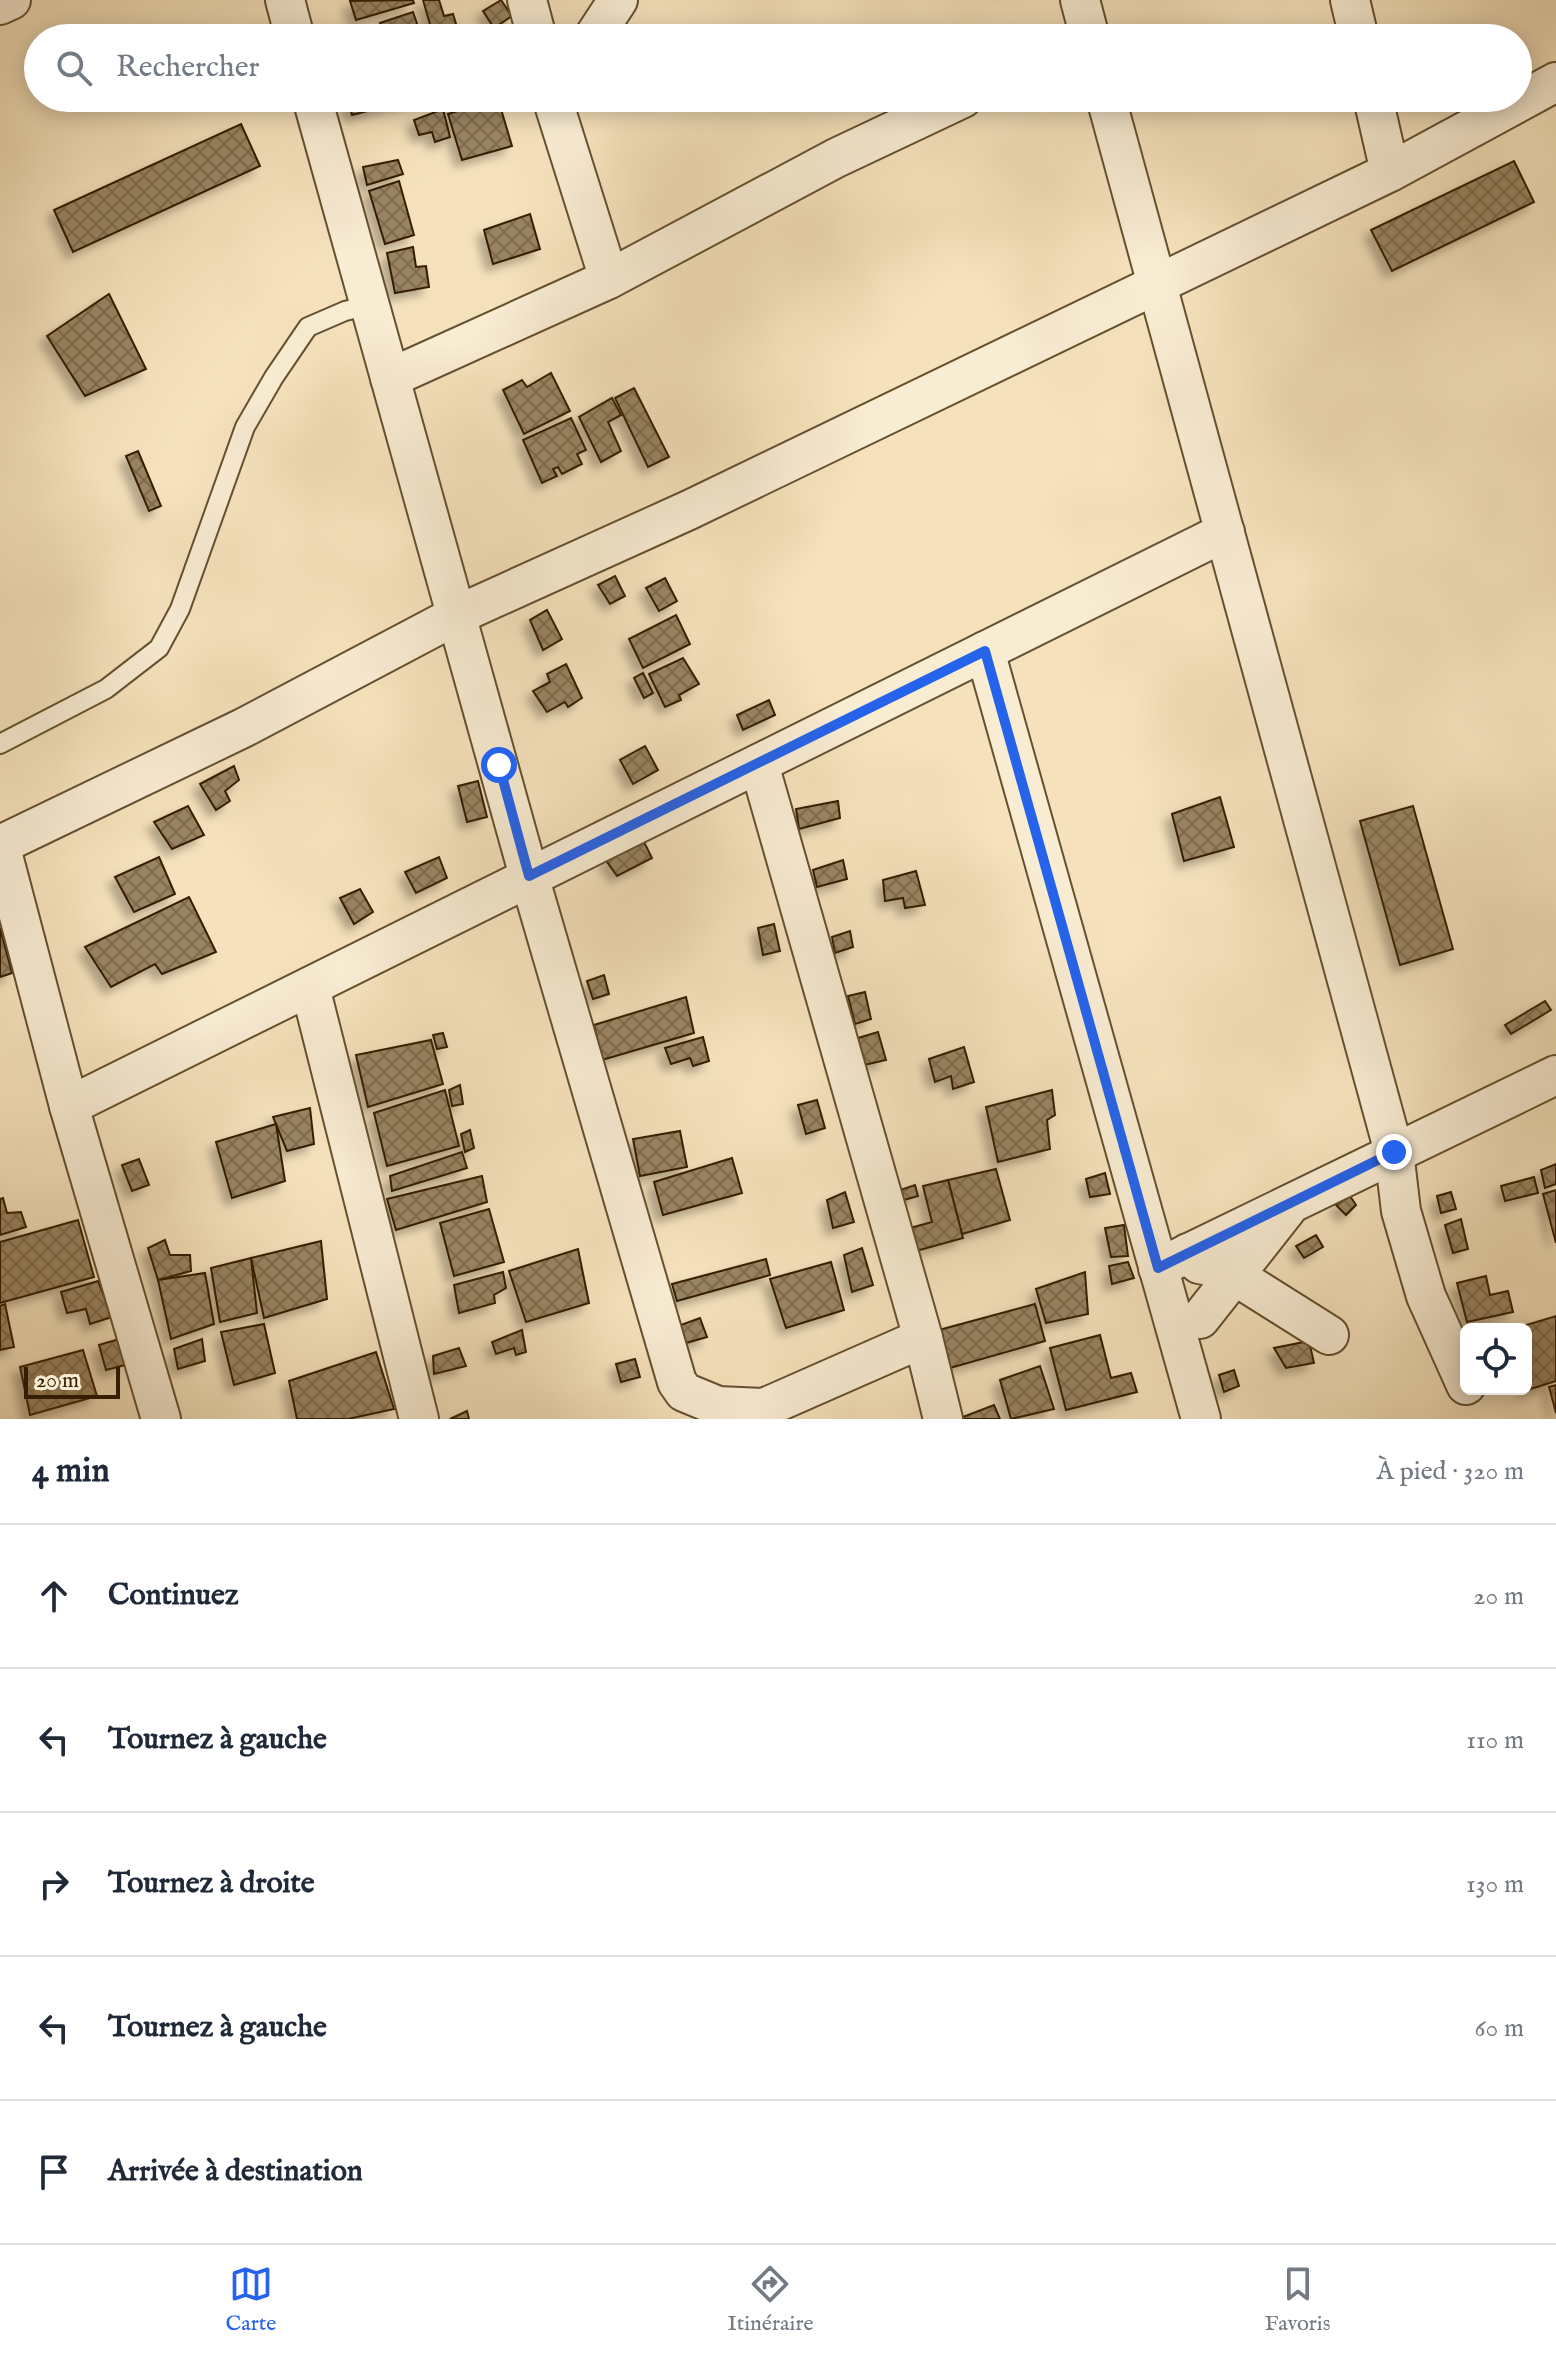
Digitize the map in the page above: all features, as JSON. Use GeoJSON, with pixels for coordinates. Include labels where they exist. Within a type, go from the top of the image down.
{"type":"FeatureCollection","features":[{"type":"Feature","properties":{"kind":"street"},"geometry":{"type":"LineString","coordinates":[[0,5],[11,0]]}},
{"type":"Feature","properties":{"kind":"street"},"geometry":{"type":"LineString","coordinates":[[285,0],[291,24]]}},
{"type":"Feature","properties":{"kind":"street"},"geometry":{"type":"LineString","coordinates":[[527,0],[533,24]]}},
{"type":"Feature","properties":{"kind":"street"},"geometry":{"type":"LineString","coordinates":[[602,24],[618,0]]}},
{"type":"Feature","properties":{"kind":"street"},"geometry":{"type":"LineString","coordinates":[[1080,0],[1086,24]]}},
{"type":"Feature","properties":{"kind":"street"},"geometry":{"type":"LineString","coordinates":[[1350,0],[1356,24]]}},
{"type":"Feature","properties":{"kind":"street"},"geometry":{"type":"LineString","coordinates":[[1532,95],[1556,82]]}},
{"type":"Feature","properties":{"kind":"street"},"geometry":{"type":"LineString","coordinates":[[316,112],[529,876],[677,1382],[684,1392],[718,1406],[764,1414],[923,1338]]}},
{"type":"Feature","properties":{"kind":"street"},"geometry":{"type":"LineString","coordinates":[[557,112],[609,279]]}},
{"type":"Feature","properties":{"kind":"street"},"geometry":{"type":"LineString","coordinates":[[390,378],[609,279],[836,158],[933,112]]}},
{"type":"Feature","properties":{"kind":"street"},"geometry":{"type":"LineString","coordinates":[[1110,112],[1394,1152],[1401,1211],[1426,1296],[1460,1371]]}},
{"type":"Feature","properties":{"kind":"street"},"geometry":{"type":"LineString","coordinates":[[1376,112],[1390,172]]}},
{"type":"Feature","properties":{"kind":"street"},"geometry":{"type":"LineString","coordinates":[[161,1419],[69,1106],[0,844],[243,728],[457,615],[689,510],[1157,285],[1390,172],[1501,112]]}},
{"type":"Feature","properties":{"kind":"street"},"geometry":{"type":"LineString","coordinates":[[69,1106],[1225,532]]}},
{"type":"Feature","properties":{"kind":"street"},"geometry":{"type":"LineString","coordinates":[[985,651],[1173,1260],[1201,1419]]}},
{"type":"Feature","properties":{"kind":"street"},"geometry":{"type":"LineString","coordinates":[[759,764],[923,1338],[943,1419]]}},
{"type":"Feature","properties":{"kind":"street"},"geometry":{"type":"LineString","coordinates":[[310,987],[419,1419]]}},
{"type":"Feature","properties":{"kind":"street"},"geometry":{"type":"LineString","coordinates":[[1173,1260],[1556,1075]]}},
{"type":"Feature","properties":{"kind":"street"},"geometry":{"type":"LineString","coordinates":[[1200,1319],[1293,1201]]}},
{"type":"Feature","properties":{"kind":"street"},"geometry":{"type":"LineString","coordinates":[[1173,1260],[1224,1269],[1329,1335]]}},
{"type":"Feature","properties":{"kind":"street"},"geometry":{"type":"LineString","coordinates":[[1468,1395],[1472,1419]]}},
{"type":"Feature","properties":{"kind":"lane"},"geometry":{"type":"LineString","coordinates":[[0,744],[106,689],[159,648],[180,609],[245,427],[274,377],[308,327],[345,311],[370,305]]}},
{"type":"Feature","properties":{"kind":"building"},"geometry":{"type":"Polygon","coordinates":[[[413,0],[414,3],[356,20],[350,1],[413,0]]]}},
{"type":"Feature","properties":{"kind":"building"},"geometry":{"type":"Polygon","coordinates":[[[423,0],[439,0],[444,16],[453,14],[456,24],[430,24],[423,0]]]}},
{"type":"Feature","properties":{"kind":"building"},"geometry":{"type":"Polygon","coordinates":[[[501,0],[512,16],[500,24],[491,24],[483,11],[501,0]]]}},
{"type":"Feature","properties":{"kind":"building"},"geometry":{"type":"Polygon","coordinates":[[[413,12],[417,24],[380,24],[413,12]]]}},
{"type":"Feature","properties":{"kind":"building"},"geometry":{"type":"Polygon","coordinates":[[[444,112],[450,137],[435,142],[432,132],[419,135],[414,120],[444,112]]]}},
{"type":"Feature","properties":{"kind":"building"},"geometry":{"type":"Polygon","coordinates":[[[502,112],[512,146],[462,160],[448,114],[502,112]]]}},
{"type":"Feature","properties":{"kind":"building"},"geometry":{"type":"Polygon","coordinates":[[[241,124],[260,166],[73,252],[54,210],[241,124]]]}},
{"type":"Feature","properties":{"kind":"building"},"geometry":{"type":"Polygon","coordinates":[[[398,160],[403,174],[367,185],[363,167],[398,160]]]}},
{"type":"Feature","properties":{"kind":"building"},"geometry":{"type":"Polygon","coordinates":[[[1514,161],[1534,202],[1392,271],[1371,230],[1514,161]]]}},
{"type":"Feature","properties":{"kind":"building"},"geometry":{"type":"Polygon","coordinates":[[[399,181],[414,235],[385,244],[369,191],[399,181]]]}},
{"type":"Feature","properties":{"kind":"building"},"geometry":{"type":"Polygon","coordinates":[[[530,214],[540,249],[493,264],[484,230],[530,214]]]}},
{"type":"Feature","properties":{"kind":"building"},"geometry":{"type":"Polygon","coordinates":[[[413,247],[416,267],[426,266],[429,287],[395,293],[387,253],[413,247]]]}},
{"type":"Feature","properties":{"kind":"building"},"geometry":{"type":"Polygon","coordinates":[[[109,294],[146,369],[85,396],[47,336],[109,294]]]}},
{"type":"Feature","properties":{"kind":"building"},"geometry":{"type":"Polygon","coordinates":[[[551,373],[570,411],[524,434],[503,390],[522,380],[527,387],[551,373]]]}},
{"type":"Feature","properties":{"kind":"building"},"geometry":{"type":"Polygon","coordinates":[[[634,388],[669,457],[648,467],[615,398],[634,388]]]}},
{"type":"Feature","properties":{"kind":"building"},"geometry":{"type":"Polygon","coordinates":[[[612,398],[621,415],[608,422],[621,451],[601,462],[579,417],[612,398]]]}},
{"type":"Feature","properties":{"kind":"building"},"geometry":{"type":"Polygon","coordinates":[[[571,418],[586,450],[577,454],[582,464],[562,474],[558,467],[553,469],[557,476],[542,483],[523,440],[571,418]]]}},
{"type":"Feature","properties":{"kind":"building"},"geometry":{"type":"Polygon","coordinates":[[[138,451],[161,506],[149,511],[126,456],[138,451]]]}},
{"type":"Feature","properties":{"kind":"building"},"geometry":{"type":"Polygon","coordinates":[[[615,576],[625,596],[610,604],[598,585],[615,576]]]}},
{"type":"Feature","properties":{"kind":"building"},"geometry":{"type":"Polygon","coordinates":[[[665,578],[677,601],[659,611],[646,588],[665,578]]]}},
{"type":"Feature","properties":{"kind":"building"},"geometry":{"type":"Polygon","coordinates":[[[547,610],[562,639],[543,650],[530,620],[547,610]]]}},
{"type":"Feature","properties":{"kind":"building"},"geometry":{"type":"Polygon","coordinates":[[[676,615],[690,644],[643,668],[629,639],[676,615]]]}},
{"type":"Feature","properties":{"kind":"building"},"geometry":{"type":"Polygon","coordinates":[[[683,658],[699,684],[679,695],[681,700],[665,707],[649,674],[683,658]]]}},
{"type":"Feature","properties":{"kind":"building"},"geometry":{"type":"Polygon","coordinates":[[[566,664],[582,698],[568,707],[565,702],[547,712],[533,691],[550,682],[547,674],[566,664]]]}},
{"type":"Feature","properties":{"kind":"building"},"geometry":{"type":"Polygon","coordinates":[[[643,673],[653,693],[644,698],[634,678],[643,673]]]}},
{"type":"Feature","properties":{"kind":"building"},"geometry":{"type":"Polygon","coordinates":[[[769,700],[775,715],[743,730],[737,715],[769,700]]]}},
{"type":"Feature","properties":{"kind":"building"},"geometry":{"type":"Polygon","coordinates":[[[645,746],[658,770],[633,784],[620,760],[645,746]]]}},
{"type":"Feature","properties":{"kind":"building"},"geometry":{"type":"Polygon","coordinates":[[[234,766],[239,780],[225,791],[230,801],[216,810],[200,784],[234,766]]]}},
{"type":"Feature","properties":{"kind":"building"},"geometry":{"type":"Polygon","coordinates":[[[478,781],[487,817],[467,822],[458,786],[478,781]]]}},
{"type":"Feature","properties":{"kind":"building"},"geometry":{"type":"Polygon","coordinates":[[[1220,797],[1234,847],[1184,861],[1172,814],[1220,797]]]}},
{"type":"Feature","properties":{"kind":"building"},"geometry":{"type":"Polygon","coordinates":[[[838,801],[840,818],[799,829],[796,809],[838,801]]]}},
{"type":"Feature","properties":{"kind":"building"},"geometry":{"type":"Polygon","coordinates":[[[188,806],[204,835],[172,849],[154,822],[188,806]]]}},
{"type":"Feature","properties":{"kind":"building"},"geometry":{"type":"Polygon","coordinates":[[[1413,806],[1453,949],[1400,965],[1360,821],[1413,806]]]}},
{"type":"Feature","properties":{"kind":"building"},"geometry":{"type":"Polygon","coordinates":[[[643,840],[652,858],[617,876],[605,859],[643,840]]]}},
{"type":"Feature","properties":{"kind":"building"},"geometry":{"type":"Polygon","coordinates":[[[159,857],[175,894],[134,912],[115,877],[159,857]]]}},
{"type":"Feature","properties":{"kind":"building"},"geometry":{"type":"Polygon","coordinates":[[[439,857],[447,878],[416,893],[405,872],[439,857]]]}},
{"type":"Feature","properties":{"kind":"building"},"geometry":{"type":"Polygon","coordinates":[[[843,860],[847,879],[817,887],[813,870],[843,860]]]}},
{"type":"Feature","properties":{"kind":"building"},"geometry":{"type":"Polygon","coordinates":[[[916,871],[925,905],[905,908],[903,898],[885,901],[883,880],[916,871]]]}},
{"type":"Feature","properties":{"kind":"building"},"geometry":{"type":"Polygon","coordinates":[[[360,889],[373,912],[354,924],[340,898],[360,889]]]}},
{"type":"Feature","properties":{"kind":"building"},"geometry":{"type":"Polygon","coordinates":[[[189,897],[216,952],[162,974],[155,964],[111,987],[85,947],[189,897]]]}},
{"type":"Feature","properties":{"kind":"building"},"geometry":{"type":"Polygon","coordinates":[[[774,924],[780,951],[763,955],[758,928],[774,924]]]}},
{"type":"Feature","properties":{"kind":"building"},"geometry":{"type":"Polygon","coordinates":[[[0,928],[12,973],[0,977],[0,928]]]}},
{"type":"Feature","properties":{"kind":"building"},"geometry":{"type":"Polygon","coordinates":[[[850,931],[853,947],[835,953],[832,937],[850,931]]]}},
{"type":"Feature","properties":{"kind":"building"},"geometry":{"type":"Polygon","coordinates":[[[604,975],[609,994],[593,999],[587,981],[604,975]]]}},
{"type":"Feature","properties":{"kind":"building"},"geometry":{"type":"Polygon","coordinates":[[[865,992],[871,1019],[855,1024],[848,996],[865,992]]]}},
{"type":"Feature","properties":{"kind":"building"},"geometry":{"type":"Polygon","coordinates":[[[686,997],[694,1033],[602,1060],[594,1025],[686,997]]]}},
{"type":"Feature","properties":{"kind":"building"},"geometry":{"type":"Polygon","coordinates":[[[1545,1001],[1551,1010],[1511,1034],[1505,1025],[1545,1001]]]}},
{"type":"Feature","properties":{"kind":"building"},"geometry":{"type":"Polygon","coordinates":[[[878,1032],[886,1060],[864,1065],[858,1038],[878,1032]]]}},
{"type":"Feature","properties":{"kind":"building"},"geometry":{"type":"Polygon","coordinates":[[[443,1033],[447,1047],[437,1049],[433,1035],[443,1033]]]}},
{"type":"Feature","properties":{"kind":"building"},"geometry":{"type":"Polygon","coordinates":[[[703,1037],[709,1061],[693,1066],[690,1058],[671,1064],[665,1048],[703,1037]]]}},
{"type":"Feature","properties":{"kind":"building"},"geometry":{"type":"Polygon","coordinates":[[[431,1040],[443,1084],[368,1107],[356,1055],[431,1040]]]}},
{"type":"Feature","properties":{"kind":"building"},"geometry":{"type":"Polygon","coordinates":[[[964,1047],[974,1082],[953,1089],[951,1076],[935,1082],[929,1059],[964,1047]]]}},
{"type":"Feature","properties":{"kind":"building"},"geometry":{"type":"Polygon","coordinates":[[[460,1085],[463,1104],[452,1106],[449,1090],[460,1085]]]}},
{"type":"Feature","properties":{"kind":"building"},"geometry":{"type":"Polygon","coordinates":[[[445,1090],[459,1146],[387,1166],[374,1113],[445,1090]]]}},
{"type":"Feature","properties":{"kind":"building"},"geometry":{"type":"Polygon","coordinates":[[[1052,1090],[1055,1115],[1047,1120],[1050,1149],[998,1162],[986,1107],[1052,1090]]]}},
{"type":"Feature","properties":{"kind":"building"},"geometry":{"type":"Polygon","coordinates":[[[817,1100],[825,1128],[806,1134],[798,1105],[817,1100]]]}},
{"type":"Feature","properties":{"kind":"building"},"geometry":{"type":"Polygon","coordinates":[[[310,1108],[314,1144],[287,1151],[273,1117],[310,1108]]]}},
{"type":"Feature","properties":{"kind":"building"},"geometry":{"type":"Polygon","coordinates":[[[276,1124],[285,1181],[232,1198],[216,1142],[276,1124]]]}},
{"type":"Feature","properties":{"kind":"building"},"geometry":{"type":"Polygon","coordinates":[[[470,1130],[474,1148],[465,1152],[461,1134],[470,1130]]]}},
{"type":"Feature","properties":{"kind":"building"},"geometry":{"type":"Polygon","coordinates":[[[680,1131],[687,1167],[640,1176],[633,1139],[680,1131]]]}},
{"type":"Feature","properties":{"kind":"building"},"geometry":{"type":"Polygon","coordinates":[[[462,1152],[467,1168],[392,1191],[390,1176],[462,1152]]]}},
{"type":"Feature","properties":{"kind":"building"},"geometry":{"type":"Polygon","coordinates":[[[732,1158],[742,1193],[663,1215],[654,1182],[732,1158]]]}},
{"type":"Feature","properties":{"kind":"building"},"geometry":{"type":"Polygon","coordinates":[[[139,1159],[149,1185],[132,1191],[122,1165],[139,1159]]]}},
{"type":"Feature","properties":{"kind":"building"},"geometry":{"type":"Polygon","coordinates":[[[1556,1164],[1556,1184],[1545,1188],[1541,1170],[1556,1164]]]}},
{"type":"Feature","properties":{"kind":"building"},"geometry":{"type":"Polygon","coordinates":[[[996,1169],[1010,1220],[962,1234],[948,1180],[996,1169]]]}},
{"type":"Feature","properties":{"kind":"building"},"geometry":{"type":"Polygon","coordinates":[[[1105,1173],[1110,1194],[1090,1197],[1086,1179],[1105,1173]]]}},
{"type":"Feature","properties":{"kind":"building"},"geometry":{"type":"Polygon","coordinates":[[[482,1176],[487,1202],[396,1230],[387,1199],[482,1176]]]}},
{"type":"Feature","properties":{"kind":"building"},"geometry":{"type":"Polygon","coordinates":[[[1534,1177],[1538,1193],[1505,1201],[1501,1186],[1534,1177]]]}},
{"type":"Feature","properties":{"kind":"building"},"geometry":{"type":"Polygon","coordinates":[[[948,1180],[963,1238],[916,1251],[910,1228],[932,1222],[923,1186],[948,1180]]]}},
{"type":"Feature","properties":{"kind":"building"},"geometry":{"type":"Polygon","coordinates":[[[915,1185],[918,1196],[904,1200],[900,1190],[915,1185]]]}},
{"type":"Feature","properties":{"kind":"building"},"geometry":{"type":"Polygon","coordinates":[[[1556,1190],[1556,1243],[1543,1194],[1556,1190]]]}},
{"type":"Feature","properties":{"kind":"building"},"geometry":{"type":"Polygon","coordinates":[[[845,1192],[854,1222],[833,1228],[827,1200],[845,1192]]]}},
{"type":"Feature","properties":{"kind":"building"},"geometry":{"type":"Polygon","coordinates":[[[1451,1192],[1456,1209],[1441,1213],[1437,1196],[1451,1192]]]}},
{"type":"Feature","properties":{"kind":"building"},"geometry":{"type":"Polygon","coordinates":[[[1350,1196],[1356,1205],[1346,1215],[1336,1205],[1350,1196]]]}},
{"type":"Feature","properties":{"kind":"building"},"geometry":{"type":"Polygon","coordinates":[[[3,1198],[7,1213],[21,1212],[26,1227],[0,1235],[0,1199],[3,1198]]]}},
{"type":"Feature","properties":{"kind":"building"},"geometry":{"type":"Polygon","coordinates":[[[489,1209],[504,1262],[454,1276],[440,1223],[489,1209]]]}},
{"type":"Feature","properties":{"kind":"building"},"geometry":{"type":"Polygon","coordinates":[[[1461,1219],[1468,1249],[1453,1253],[1445,1225],[1461,1219]]]}},
{"type":"Feature","properties":{"kind":"building"},"geometry":{"type":"Polygon","coordinates":[[[78,1220],[94,1277],[0,1303],[0,1242],[78,1220]]]}},
{"type":"Feature","properties":{"kind":"building"},"geometry":{"type":"Polygon","coordinates":[[[1124,1225],[1128,1256],[1111,1257],[1105,1228],[1124,1225]]]}},
{"type":"Feature","properties":{"kind":"building"},"geometry":{"type":"Polygon","coordinates":[[[1316,1235],[1323,1247],[1304,1258],[1296,1246],[1316,1235]]]}},
{"type":"Feature","properties":{"kind":"building"},"geometry":{"type":"Polygon","coordinates":[[[165,1240],[170,1255],[190,1255],[191,1271],[158,1280],[148,1248],[165,1240]]]}},
{"type":"Feature","properties":{"kind":"building"},"geometry":{"type":"Polygon","coordinates":[[[321,1241],[327,1299],[264,1318],[251,1258],[321,1241]]]}},
{"type":"Feature","properties":{"kind":"building"},"geometry":{"type":"Polygon","coordinates":[[[862,1248],[873,1285],[852,1292],[844,1255],[862,1248]]]}},
{"type":"Feature","properties":{"kind":"building"},"geometry":{"type":"Polygon","coordinates":[[[578,1249],[589,1303],[526,1322],[509,1271],[578,1249]]]}},
{"type":"Feature","properties":{"kind":"building"},"geometry":{"type":"Polygon","coordinates":[[[251,1258],[257,1313],[220,1322],[211,1268],[251,1258]]]}},
{"type":"Feature","properties":{"kind":"building"},"geometry":{"type":"Polygon","coordinates":[[[766,1259],[770,1275],[677,1301],[672,1284],[766,1259]]]}},
{"type":"Feature","properties":{"kind":"building"},"geometry":{"type":"Polygon","coordinates":[[[831,1262],[844,1310],[786,1328],[770,1279],[831,1262]]]}},
{"type":"Feature","properties":{"kind":"building"},"geometry":{"type":"Polygon","coordinates":[[[1128,1262],[1134,1278],[1112,1284],[1109,1266],[1128,1262]]]}},
{"type":"Feature","properties":{"kind":"building"},"geometry":{"type":"Polygon","coordinates":[[[503,1272],[506,1288],[494,1295],[495,1303],[459,1313],[454,1285],[503,1272]]]}},
{"type":"Feature","properties":{"kind":"building"},"geometry":{"type":"Polygon","coordinates":[[[1085,1272],[1088,1314],[1046,1323],[1036,1289],[1085,1272]]]}},
{"type":"Feature","properties":{"kind":"building"},"geometry":{"type":"Polygon","coordinates":[[[205,1273],[214,1324],[171,1339],[158,1280],[205,1273]]]}},
{"type":"Feature","properties":{"kind":"building"},"geometry":{"type":"Polygon","coordinates":[[[1486,1276],[1490,1295],[1508,1291],[1513,1312],[1467,1322],[1457,1283],[1486,1276]]]}},
{"type":"Feature","properties":{"kind":"building"},"geometry":{"type":"Polygon","coordinates":[[[98,1281],[112,1317],[90,1324],[86,1309],[67,1313],[61,1292],[98,1281]]]}},
{"type":"Feature","properties":{"kind":"building"},"geometry":{"type":"Polygon","coordinates":[[[5,1304],[14,1347],[0,1350],[0,1306],[5,1304]]]}},
{"type":"Feature","properties":{"kind":"building"},"geometry":{"type":"Polygon","coordinates":[[[1035,1304],[1045,1341],[950,1368],[939,1330],[1035,1304]]]}},
{"type":"Feature","properties":{"kind":"building"},"geometry":{"type":"Polygon","coordinates":[[[1556,1316],[1556,1381],[1532,1389],[1532,1323],[1556,1316]]]}},
{"type":"Feature","properties":{"kind":"building"},"geometry":{"type":"Polygon","coordinates":[[[700,1318],[707,1337],[686,1343],[678,1326],[700,1318]]]}},
{"type":"Feature","properties":{"kind":"building"},"geometry":{"type":"Polygon","coordinates":[[[264,1324],[275,1373],[234,1385],[221,1332],[264,1324]]]}},
{"type":"Feature","properties":{"kind":"building"},"geometry":{"type":"Polygon","coordinates":[[[522,1330],[526,1352],[516,1355],[514,1348],[496,1354],[492,1342],[522,1330]]]}},
{"type":"Feature","properties":{"kind":"building"},"geometry":{"type":"Polygon","coordinates":[[[1100,1335],[1111,1378],[1131,1373],[1137,1392],[1066,1410],[1050,1348],[1100,1335]]]}},
{"type":"Feature","properties":{"kind":"building"},"geometry":{"type":"Polygon","coordinates":[[[119,1339],[125,1365],[106,1370],[99,1345],[119,1339]]]}},
{"type":"Feature","properties":{"kind":"building"},"geometry":{"type":"Polygon","coordinates":[[[202,1339],[205,1361],[178,1369],[174,1349],[202,1339]]]}},
{"type":"Feature","properties":{"kind":"building"},"geometry":{"type":"Polygon","coordinates":[[[1309,1341],[1314,1363],[1286,1368],[1274,1348],[1309,1341]]]}},
{"type":"Feature","properties":{"kind":"building"},"geometry":{"type":"Polygon","coordinates":[[[459,1348],[466,1366],[434,1374],[433,1356],[459,1348]]]}},
{"type":"Feature","properties":{"kind":"building"},"geometry":{"type":"Polygon","coordinates":[[[83,1350],[97,1396],[30,1415],[20,1367],[83,1350]]]}},
{"type":"Feature","properties":{"kind":"building"},"geometry":{"type":"Polygon","coordinates":[[[376,1352],[394,1409],[348,1419],[297,1419],[289,1381],[376,1352]]]}},
{"type":"Feature","properties":{"kind":"building"},"geometry":{"type":"Polygon","coordinates":[[[635,1359],[640,1377],[621,1382],[616,1364],[635,1359]]]}},
{"type":"Feature","properties":{"kind":"building"},"geometry":{"type":"Polygon","coordinates":[[[1040,1366],[1054,1409],[1011,1419],[1000,1380],[1040,1366]]]}},
{"type":"Feature","properties":{"kind":"building"},"geometry":{"type":"Polygon","coordinates":[[[1234,1370],[1239,1386],[1224,1392],[1219,1375],[1234,1370]]]}},
{"type":"Feature","properties":{"kind":"building"},"geometry":{"type":"Polygon","coordinates":[[[1556,1385],[1556,1413],[1549,1387],[1556,1385]]]}},
{"type":"Feature","properties":{"kind":"building"},"geometry":{"type":"Polygon","coordinates":[[[994,1405],[1000,1419],[963,1419],[963,1417],[994,1405]]]}},
{"type":"Feature","properties":{"kind":"building"},"geometry":{"type":"Polygon","coordinates":[[[467,1411],[469,1419],[450,1419],[467,1411]]]}},
{"type":"Feature","properties":{"kind":"route"},"geometry":{"type":"LineString","coordinates":[[499,765],[529,876],[985,651],[1158,1268],[1394,1152]]}}]}
